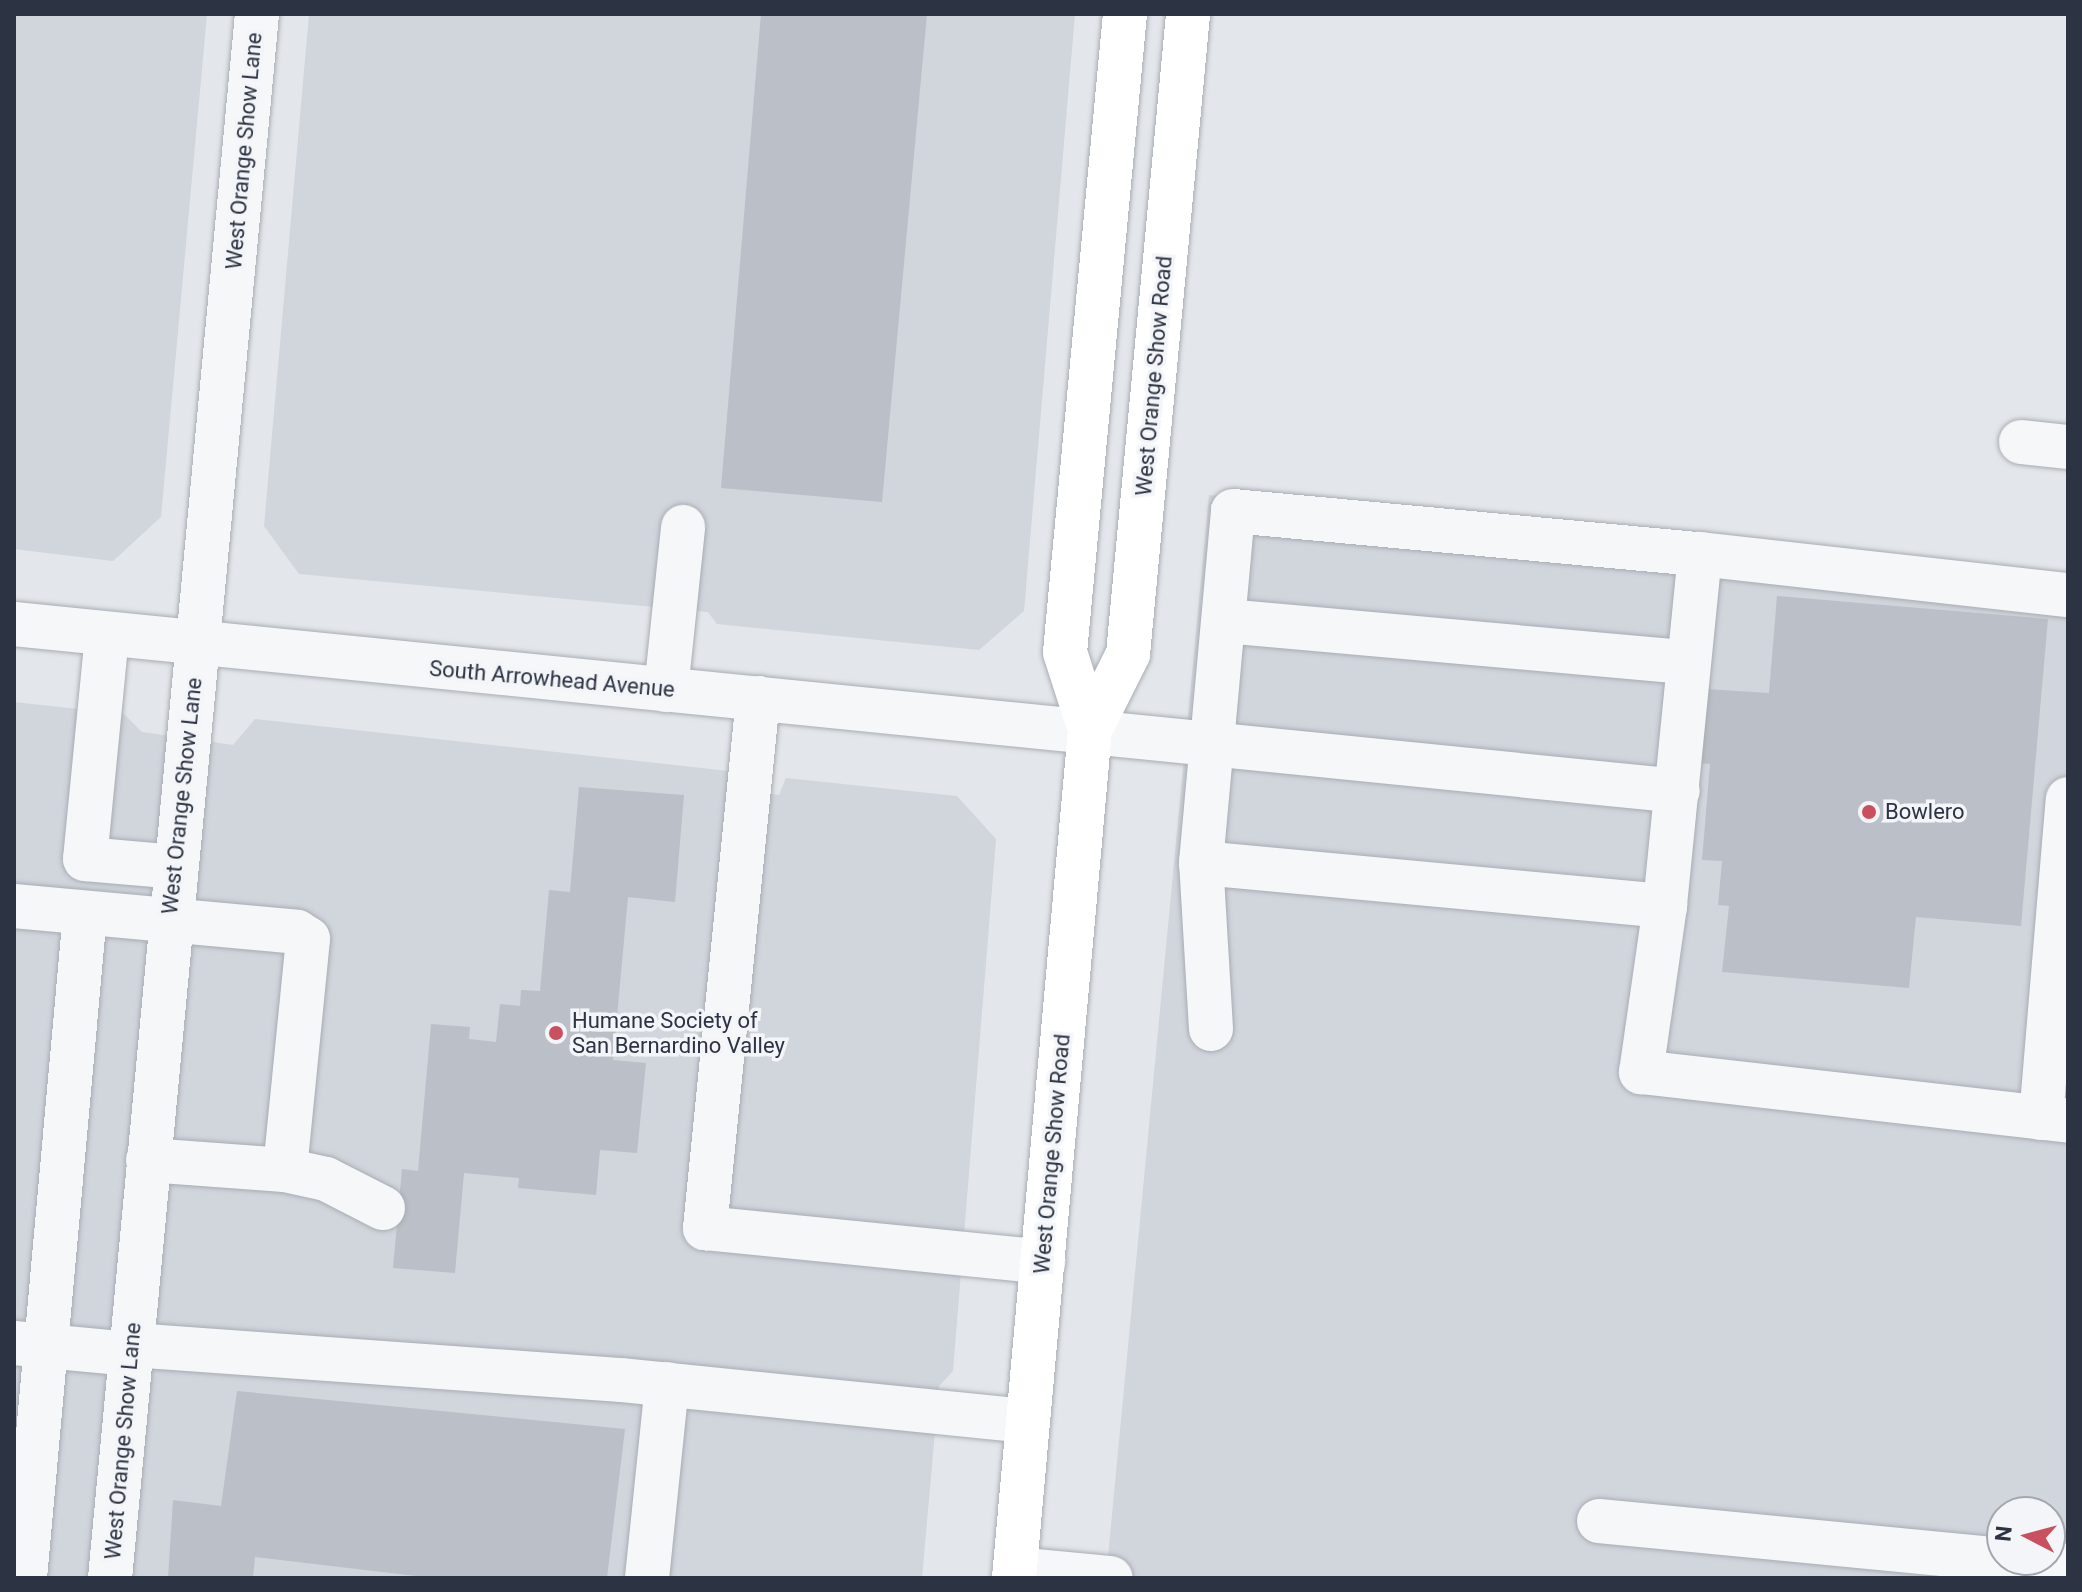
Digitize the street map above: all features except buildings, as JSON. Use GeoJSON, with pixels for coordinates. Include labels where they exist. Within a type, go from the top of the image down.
{"type":"FeatureCollection","features":[{"type":"Feature","properties":{"kind":"main road","name":"West Orange Show Road"},"geometry":{"type":"LineString","coordinates":[[1090,730],[1065,652],[1125,14]]}},
{"type":"Feature","properties":{"kind":"main road","name":"West Orange Show Road"},"geometry":{"type":"LineString","coordinates":[[1014,1574],[1090,730],[1128,654],[1188,14]]}},
{"type":"Feature","properties":{"kind":"street","name":"West Orange Show Lane"},"geometry":{"type":"LineString","coordinates":[[110,1578],[257,14]]}},
{"type":"Feature","properties":{"kind":"street"},"geometry":{"type":"LineString","coordinates":[[2021,442],[2068,447]]}},
{"type":"Feature","properties":{"kind":"street"},"geometry":{"type":"LineString","coordinates":[[1211,1029],[1201,863],[1233,511],[1700,554],[2068,595]]}},
{"type":"Feature","properties":{"kind":"street"},"geometry":{"type":"LineString","coordinates":[[666,690],[683,527]]}},
{"type":"Feature","properties":{"kind":"street"},"geometry":{"type":"LineString","coordinates":[[1700,554],[1665,906],[1641,1072],[2054,1120],[2068,799]]}},
{"type":"Feature","properties":{"kind":"street"},"geometry":{"type":"LineString","coordinates":[[1225,621],[1688,662]]}},
{"type":"Feature","properties":{"kind":"street","name":"South Arrowhead Avenue"},"geometry":{"type":"LineString","coordinates":[[14,624],[197,645],[1090,730],[1678,791]]}},
{"type":"Feature","properties":{"kind":"street"},"geometry":{"type":"LineString","coordinates":[[107,635],[85,859],[176,867]]}},
{"type":"Feature","properties":{"kind":"street"},"geometry":{"type":"LineString","coordinates":[[758,698],[705,1228],[1043,1262]]}},
{"type":"Feature","properties":{"kind":"street"},"geometry":{"type":"LineString","coordinates":[[1201,863],[1665,906]]}},
{"type":"Feature","properties":{"kind":"street"},"geometry":{"type":"LineString","coordinates":[[14,906],[297,932],[308,939],[285,1170]]}},
{"type":"Feature","properties":{"kind":"street"},"geometry":{"type":"LineString","coordinates":[[25,1578],[30,1344],[85,913]]}},
{"type":"Feature","properties":{"kind":"street"},"geometry":{"type":"LineString","coordinates":[[148,1160],[285,1170],[326,1179],[383,1208]]}},
{"type":"Feature","properties":{"kind":"street"},"geometry":{"type":"LineString","coordinates":[[30,1344],[667,1384],[1028,1421]]}},
{"type":"Feature","properties":{"kind":"street"},"geometry":{"type":"LineString","coordinates":[[647,1578],[667,1384]]}},
{"type":"Feature","properties":{"kind":"street"},"geometry":{"type":"LineString","coordinates":[[1599,1521],[1986,1558]]}},
{"type":"Feature","properties":{"kind":"street"},"geometry":{"type":"LineString","coordinates":[[1014,1574],[1111,1578]]}},
{"type":"Feature","properties":{"kind":"shaded area"},"geometry":{"type":"Polygon","coordinates":[[[14,14],[207,14],[161,517],[113,561],[14,549],[14,14]]]}},
{"type":"Feature","properties":{"kind":"shaded area"},"geometry":{"type":"Polygon","coordinates":[[[309,14],[1075,14],[1024,611],[979,650],[717,624],[708,612],[299,574],[264,526],[309,14]]]}},
{"type":"Feature","properties":{"kind":"shaded area"},"geometry":{"type":"Polygon","coordinates":[[[1209,495],[2068,581],[2068,839],[2045,1101],[2068,1104],[2068,1578],[1106,1578],[1209,495]]]}},
{"type":"Feature","properties":{"kind":"shaded area"},"geometry":{"type":"Polygon","coordinates":[[[14,702],[124,714],[142,732],[233,745],[255,719],[729,771],[732,788],[779,795],[786,778],[957,796],[996,839],[953,1371],[939,1386],[922,1578],[14,1578],[14,702]]]}},
{"type":"Feature","properties":{"kind":"place","name":"Bowlero"},"geometry":{"type":"Point","coordinates":[1869,812]}},
{"type":"Feature","properties":{"kind":"place","name":"Humane Society of San Bernardino Valley"},"geometry":{"type":"Point","coordinates":[556,1033]}}]}
